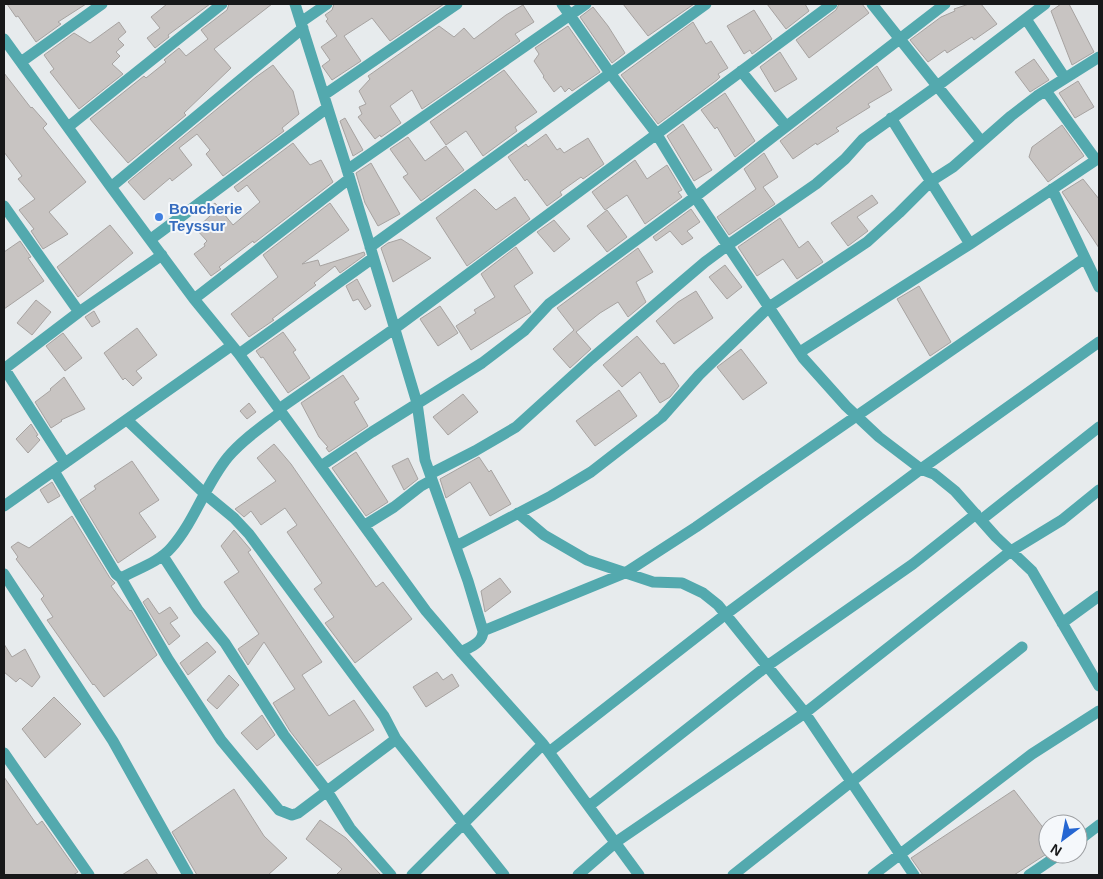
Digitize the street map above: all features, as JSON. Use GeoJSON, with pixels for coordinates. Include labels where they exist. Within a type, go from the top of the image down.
{"type":"FeatureCollection","features":[{"type":"Feature","properties":{"kind":"street"},"geometry":{"type":"LineString","coordinates":[[21,62],[102,4]]}},
{"type":"Feature","properties":{"kind":"street"},"geometry":{"type":"LineString","coordinates":[[68,127],[222,4]]}},
{"type":"Feature","properties":{"kind":"street"},"geometry":{"type":"LineString","coordinates":[[295,4],[417,403],[425,460],[456,546],[483,632],[483,637],[480,641],[461,652]]}},
{"type":"Feature","properties":{"kind":"street"},"geometry":{"type":"LineString","coordinates":[[111,187],[327,4]]}},
{"type":"Feature","properties":{"kind":"street"},"geometry":{"type":"LineString","coordinates":[[324,95],[456,4]]}},
{"type":"Feature","properties":{"kind":"street"},"geometry":{"type":"LineString","coordinates":[[562,4],[610,73],[656,133],[695,197],[803,358],[857,416],[898,453],[921,469],[934,474],[955,491],[1010,551],[1032,571],[1099,686]]}},
{"type":"Feature","properties":{"kind":"street"},"geometry":{"type":"LineString","coordinates":[[194,299],[348,175],[586,4]]}},
{"type":"Feature","properties":{"kind":"street"},"geometry":{"type":"LineString","coordinates":[[4,506],[128,420],[235,350],[371,253],[610,73],[706,4]]}},
{"type":"Feature","properties":{"kind":"street"},"geometry":{"type":"LineString","coordinates":[[121,578],[163,556],[171,549],[189,524],[227,458],[245,440],[280,411],[394,330],[656,133],[832,4]]}},
{"type":"Feature","properties":{"kind":"street"},"geometry":{"type":"LineString","coordinates":[[872,4],[981,141]]}},
{"type":"Feature","properties":{"kind":"street"},"geometry":{"type":"LineString","coordinates":[[321,466],[482,363],[524,331],[549,304],[695,197],[945,4]]}},
{"type":"Feature","properties":{"kind":"street"},"geometry":{"type":"LineString","coordinates":[[365,525],[394,507],[431,477],[516,427],[686,277],[728,245],[816,184],[845,159],[863,139],[1045,4]]}},
{"type":"Feature","properties":{"kind":"street"},"geometry":{"type":"LineString","coordinates":[[1026,19],[1065,78]]}},
{"type":"Feature","properties":{"kind":"street"},"geometry":{"type":"LineString","coordinates":[[4,39],[111,187],[194,299],[235,350],[426,610],[546,748],[639,875]]}},
{"type":"Feature","properties":{"kind":"street"},"geometry":{"type":"LineString","coordinates":[[456,546],[591,472],[662,417],[699,375],[769,307],[867,242],[930,181],[953,167],[1011,116],[1099,56]]}},
{"type":"Feature","properties":{"kind":"street"},"geometry":{"type":"LineString","coordinates":[[742,70],[786,126]]}},
{"type":"Feature","properties":{"kind":"street"},"geometry":{"type":"LineString","coordinates":[[800,352],[970,244],[1098,159],[1046,91]]}},
{"type":"Feature","properties":{"kind":"street"},"geometry":{"type":"LineString","coordinates":[[150,239],[328,108]]}},
{"type":"Feature","properties":{"kind":"street"},"geometry":{"type":"LineString","coordinates":[[891,118],[970,244]]}},
{"type":"Feature","properties":{"kind":"street"},"geometry":{"type":"LineString","coordinates":[[1052,189],[1085,258],[1095,269],[1099,287]]}},
{"type":"Feature","properties":{"kind":"street"},"geometry":{"type":"LineString","coordinates":[[6,214],[79,312]]}},
{"type":"Feature","properties":{"kind":"street"},"geometry":{"type":"LineString","coordinates":[[65,463],[4,368],[79,312],[162,255]]}},
{"type":"Feature","properties":{"kind":"street"},"geometry":{"type":"LineString","coordinates":[[483,632],[625,573],[696,527],[1085,258]]}},
{"type":"Feature","properties":{"kind":"street"},"geometry":{"type":"LineString","coordinates":[[412,875],[463,824],[546,748],[921,469],[1099,342]]}},
{"type":"Feature","properties":{"kind":"street"},"geometry":{"type":"LineString","coordinates":[[128,420],[249,534],[384,716],[396,739],[504,875]]}},
{"type":"Feature","properties":{"kind":"street"},"geometry":{"type":"LineString","coordinates":[[589,806],[767,666],[913,564],[1099,427]]}},
{"type":"Feature","properties":{"kind":"street"},"geometry":{"type":"LineString","coordinates":[[54,471],[116,574],[121,578],[168,659],[222,740],[279,810],[292,815],[298,813],[396,739]]}},
{"type":"Feature","properties":{"kind":"street"},"geometry":{"type":"LineString","coordinates":[[578,875],[616,842],[805,713],[1010,551],[1062,520],[1099,490]]}},
{"type":"Feature","properties":{"kind":"street"},"geometry":{"type":"LineString","coordinates":[[518,513],[544,535],[587,560],[653,582],[682,583],[703,593],[718,605],[805,713],[914,875]]}},
{"type":"Feature","properties":{"kind":"street"},"geometry":{"type":"LineString","coordinates":[[163,556],[198,610],[225,643],[284,736],[327,791],[350,828],[391,875]]}},
{"type":"Feature","properties":{"kind":"street"},"geometry":{"type":"LineString","coordinates":[[4,574],[113,741],[188,875]]}},
{"type":"Feature","properties":{"kind":"street"},"geometry":{"type":"LineString","coordinates":[[1062,623],[1099,596]]}},
{"type":"Feature","properties":{"kind":"street"},"geometry":{"type":"LineString","coordinates":[[733,875],[1022,647]]}},
{"type":"Feature","properties":{"kind":"street"},"geometry":{"type":"LineString","coordinates":[[873,875],[1032,754],[1099,711]]}},
{"type":"Feature","properties":{"kind":"street"},"geometry":{"type":"LineString","coordinates":[[4,754],[89,875]]}},
{"type":"Feature","properties":{"kind":"street"},"geometry":{"type":"LineString","coordinates":[[1088,834],[1099,826]]}},
{"type":"Feature","properties":{"kind":"street"},"geometry":{"type":"LineString","coordinates":[[1029,875],[1045,864]]}},
{"type":"Feature","properties":{"kind":"building"},"geometry":{"type":"Polygon","coordinates":[[[7,4],[86,4],[58,22],[61,24],[36,42],[7,4]]]}},
{"type":"Feature","properties":{"kind":"building"},"geometry":{"type":"Polygon","coordinates":[[[167,4],[210,4],[168,35],[169,37],[155,48],[147,38],[160,28],[151,17],[167,4]]]}},
{"type":"Feature","properties":{"kind":"building"},"geometry":{"type":"Polygon","coordinates":[[[229,4],[272,4],[214,49],[231,68],[184,113],[186,115],[128,163],[90,119],[144,76],[146,78],[166,62],[164,60],[179,48],[186,56],[208,39],[201,30],[227,10],[229,4]]]}},
{"type":"Feature","properties":{"kind":"building"},"geometry":{"type":"Polygon","coordinates":[[[334,4],[444,4],[390,41],[372,18],[344,36],[361,61],[332,80],[322,66],[330,60],[321,47],[337,36],[326,21],[328,19],[325,15],[332,10],[334,4]]]}},
{"type":"Feature","properties":{"kind":"building"},"geometry":{"type":"Polygon","coordinates":[[[623,4],[694,4],[648,36],[623,4]]]}},
{"type":"Feature","properties":{"kind":"building"},"geometry":{"type":"Polygon","coordinates":[[[767,4],[805,4],[809,11],[786,29],[767,4]]]}},
{"type":"Feature","properties":{"kind":"building"},"geometry":{"type":"Polygon","coordinates":[[[839,4],[862,4],[869,13],[809,58],[796,40],[836,10],[839,4]]]}},
{"type":"Feature","properties":{"kind":"building"},"geometry":{"type":"Polygon","coordinates":[[[969,4],[981,4],[997,24],[974,40],[972,37],[947,53],[945,50],[928,62],[910,40],[941,17],[955,11],[954,9],[969,4]]]}},
{"type":"Feature","properties":{"kind":"building"},"geometry":{"type":"Polygon","coordinates":[[[1061,4],[1069,4],[1094,52],[1072,65],[1051,11],[1061,4]]]}},
{"type":"Feature","properties":{"kind":"building"},"geometry":{"type":"Polygon","coordinates":[[[523,5],[534,22],[515,34],[520,41],[422,109],[412,90],[390,106],[401,123],[375,139],[358,117],[362,114],[359,107],[366,104],[359,91],[370,79],[368,76],[439,26],[454,37],[464,28],[474,39],[523,5]]]}},
{"type":"Feature","properties":{"kind":"building"},"geometry":{"type":"Polygon","coordinates":[[[593,7],[625,53],[612,63],[580,17],[593,7]]]}},
{"type":"Feature","properties":{"kind":"building"},"geometry":{"type":"Polygon","coordinates":[[[754,10],[772,39],[752,54],[750,50],[744,54],[727,26],[754,10]]]}},
{"type":"Feature","properties":{"kind":"building"},"geometry":{"type":"Polygon","coordinates":[[[119,22],[126,32],[118,39],[124,45],[116,52],[120,56],[112,64],[123,74],[79,109],[50,72],[54,69],[44,55],[74,33],[90,43],[119,22]]]}},
{"type":"Feature","properties":{"kind":"building"},"geometry":{"type":"Polygon","coordinates":[[[693,22],[706,44],[711,41],[728,68],[718,74],[720,77],[717,80],[658,124],[621,75],[693,22]]]}},
{"type":"Feature","properties":{"kind":"building"},"geometry":{"type":"Polygon","coordinates":[[[568,26],[600,72],[572,91],[569,88],[565,92],[561,86],[554,92],[534,61],[539,54],[535,48],[568,26]]]}},
{"type":"Feature","properties":{"kind":"building"},"geometry":{"type":"Polygon","coordinates":[[[780,52],[797,79],[775,92],[760,67],[780,52]]]}},
{"type":"Feature","properties":{"kind":"building"},"geometry":{"type":"Polygon","coordinates":[[[1034,59],[1049,80],[1030,92],[1015,72],[1034,59]]]}},
{"type":"Feature","properties":{"kind":"building"},"geometry":{"type":"Polygon","coordinates":[[[273,65],[293,91],[299,114],[282,128],[284,131],[223,176],[206,154],[210,150],[197,134],[179,148],[192,165],[172,181],[170,178],[144,200],[128,182],[273,65]]]}},
{"type":"Feature","properties":{"kind":"building"},"geometry":{"type":"Polygon","coordinates":[[[877,66],[892,90],[868,104],[870,107],[836,128],[839,131],[817,145],[816,143],[793,159],[780,141],[877,66]]]}},
{"type":"Feature","properties":{"kind":"building"},"geometry":{"type":"Polygon","coordinates":[[[504,70],[537,112],[515,127],[517,131],[483,156],[466,131],[446,145],[430,122],[504,70]]]}},
{"type":"Feature","properties":{"kind":"building"},"geometry":{"type":"Polygon","coordinates":[[[4,73],[31,108],[47,124],[43,128],[86,182],[49,212],[68,234],[43,249],[31,231],[34,229],[19,210],[35,199],[18,179],[22,176],[4,152],[4,73]]]}},
{"type":"Feature","properties":{"kind":"building"},"geometry":{"type":"Polygon","coordinates":[[[1078,81],[1094,107],[1075,118],[1059,93],[1078,81]]]}},
{"type":"Feature","properties":{"kind":"building"},"geometry":{"type":"Polygon","coordinates":[[[725,93],[755,141],[735,157],[717,127],[715,129],[701,110],[725,93]]]}},
{"type":"Feature","properties":{"kind":"building"},"geometry":{"type":"Polygon","coordinates":[[[345,118],[363,150],[353,156],[340,121],[345,118]]]}},
{"type":"Feature","properties":{"kind":"building"},"geometry":{"type":"Polygon","coordinates":[[[683,124],[712,170],[694,181],[667,136],[683,124]]]}},
{"type":"Feature","properties":{"kind":"building"},"geometry":{"type":"Polygon","coordinates":[[[1062,125],[1084,156],[1048,182],[1029,157],[1032,147],[1062,125]]]}},
{"type":"Feature","properties":{"kind":"building"},"geometry":{"type":"Polygon","coordinates":[[[546,134],[557,150],[560,148],[564,153],[588,138],[604,164],[560,192],[562,195],[547,206],[527,179],[525,181],[508,157],[526,144],[528,147],[546,134]]]}},
{"type":"Feature","properties":{"kind":"building"},"geometry":{"type":"Polygon","coordinates":[[[408,137],[425,161],[446,146],[464,170],[421,201],[403,177],[408,174],[390,149],[408,137]]]}},
{"type":"Feature","properties":{"kind":"building"},"geometry":{"type":"Polygon","coordinates":[[[293,143],[310,165],[321,160],[333,182],[254,243],[253,241],[219,267],[221,269],[211,276],[194,254],[205,246],[204,244],[207,241],[196,229],[211,215],[206,210],[215,203],[233,225],[260,202],[247,185],[238,192],[234,187],[293,143]]]}},
{"type":"Feature","properties":{"kind":"building"},"geometry":{"type":"Polygon","coordinates":[[[764,153],[778,177],[763,187],[775,204],[729,235],[717,217],[756,189],[744,169],[764,153]]]}},
{"type":"Feature","properties":{"kind":"building"},"geometry":{"type":"Polygon","coordinates":[[[635,160],[647,179],[667,165],[682,190],[678,192],[682,197],[645,224],[627,195],[605,210],[592,192],[635,160]]]}},
{"type":"Feature","properties":{"kind":"building"},"geometry":{"type":"Polygon","coordinates":[[[371,163],[400,214],[378,226],[365,203],[356,173],[371,163]]]}},
{"type":"Feature","properties":{"kind":"building"},"geometry":{"type":"Polygon","coordinates":[[[1083,179],[1099,199],[1099,248],[1062,192],[1083,179]]]}},
{"type":"Feature","properties":{"kind":"building"},"geometry":{"type":"Polygon","coordinates":[[[475,189],[496,210],[515,197],[530,219],[467,266],[436,218],[475,189]]]}},
{"type":"Feature","properties":{"kind":"building"},"geometry":{"type":"Polygon","coordinates":[[[872,195],[878,203],[857,217],[868,231],[848,246],[831,223],[872,195]]]}},
{"type":"Feature","properties":{"kind":"building"},"geometry":{"type":"Polygon","coordinates":[[[330,203],[349,230],[302,264],[318,260],[320,266],[364,252],[365,255],[340,273],[335,266],[314,283],[316,285],[272,319],[274,320],[249,337],[231,314],[278,277],[263,255],[330,203]]]}},
{"type":"Feature","properties":{"kind":"building"},"geometry":{"type":"Polygon","coordinates":[[[691,209],[700,222],[687,231],[693,238],[682,245],[670,231],[656,241],[653,237],[691,209]]]}},
{"type":"Feature","properties":{"kind":"building"},"geometry":{"type":"Polygon","coordinates":[[[607,210],[627,237],[607,252],[587,226],[607,210]]]}},
{"type":"Feature","properties":{"kind":"building"},"geometry":{"type":"Polygon","coordinates":[[[780,218],[799,248],[808,241],[823,262],[797,279],[783,259],[757,276],[738,247],[780,218]]]}},
{"type":"Feature","properties":{"kind":"building"},"geometry":{"type":"Polygon","coordinates":[[[554,220],[570,239],[554,252],[537,232],[554,220]]]}},
{"type":"Feature","properties":{"kind":"building"},"geometry":{"type":"Polygon","coordinates":[[[110,225],[133,253],[78,297],[57,267],[110,225]]]}},
{"type":"Feature","properties":{"kind":"building"},"geometry":{"type":"Polygon","coordinates":[[[401,239],[431,258],[393,282],[381,248],[388,243],[401,239]]]}},
{"type":"Feature","properties":{"kind":"building"},"geometry":{"type":"Polygon","coordinates":[[[20,241],[31,257],[28,258],[44,281],[4,309],[4,252],[20,241]]]}},
{"type":"Feature","properties":{"kind":"building"},"geometry":{"type":"Polygon","coordinates":[[[516,247],[533,273],[514,286],[531,312],[471,350],[456,326],[476,313],[474,310],[495,297],[481,274],[516,247]]]}},
{"type":"Feature","properties":{"kind":"building"},"geometry":{"type":"Polygon","coordinates":[[[638,248],[653,272],[636,282],[646,302],[628,317],[618,302],[600,313],[576,332],[591,349],[570,368],[553,349],[574,330],[557,308],[638,248]]]}},
{"type":"Feature","properties":{"kind":"building"},"geometry":{"type":"Polygon","coordinates":[[[725,265],[742,287],[727,299],[709,277],[725,265]]]}},
{"type":"Feature","properties":{"kind":"building"},"geometry":{"type":"Polygon","coordinates":[[[357,279],[371,306],[365,310],[358,299],[353,301],[346,286],[357,279]]]}},
{"type":"Feature","properties":{"kind":"building"},"geometry":{"type":"Polygon","coordinates":[[[919,286],[951,342],[930,356],[897,299],[919,286]]]}},
{"type":"Feature","properties":{"kind":"building"},"geometry":{"type":"Polygon","coordinates":[[[696,291],[713,318],[674,344],[656,321],[678,302],[696,291]]]}},
{"type":"Feature","properties":{"kind":"building"},"geometry":{"type":"Polygon","coordinates":[[[36,300],[51,312],[32,335],[17,323],[36,300]]]}},
{"type":"Feature","properties":{"kind":"building"},"geometry":{"type":"Polygon","coordinates":[[[440,306],[458,333],[438,346],[420,319],[440,306]]]}},
{"type":"Feature","properties":{"kind":"building"},"geometry":{"type":"Polygon","coordinates":[[[94,311],[100,322],[92,327],[85,317],[94,311]]]}},
{"type":"Feature","properties":{"kind":"building"},"geometry":{"type":"Polygon","coordinates":[[[137,328],[157,355],[136,371],[142,378],[133,386],[125,378],[123,380],[104,353],[137,328]]]}},
{"type":"Feature","properties":{"kind":"building"},"geometry":{"type":"Polygon","coordinates":[[[283,332],[296,350],[293,352],[310,378],[288,393],[263,357],[261,358],[256,351],[283,332]]]}},
{"type":"Feature","properties":{"kind":"building"},"geometry":{"type":"Polygon","coordinates":[[[63,333],[82,358],[65,371],[46,346],[63,333]]]}},
{"type":"Feature","properties":{"kind":"building"},"geometry":{"type":"Polygon","coordinates":[[[637,336],[661,364],[664,363],[679,386],[670,397],[660,403],[640,372],[622,387],[603,365],[637,336]]]}},
{"type":"Feature","properties":{"kind":"building"},"geometry":{"type":"Polygon","coordinates":[[[741,349],[767,383],[743,400],[717,367],[741,349]]]}},
{"type":"Feature","properties":{"kind":"building"},"geometry":{"type":"Polygon","coordinates":[[[343,375],[359,399],[354,402],[368,426],[329,452],[326,448],[328,447],[319,437],[301,403],[343,375]]]}},
{"type":"Feature","properties":{"kind":"building"},"geometry":{"type":"Polygon","coordinates":[[[64,377],[85,409],[61,420],[51,428],[35,402],[64,377]]]}},
{"type":"Feature","properties":{"kind":"building"},"geometry":{"type":"Polygon","coordinates":[[[619,390],[637,416],[595,446],[576,421],[619,390]]]}},
{"type":"Feature","properties":{"kind":"building"},"geometry":{"type":"Polygon","coordinates":[[[463,394],[478,412],[448,435],[433,417],[463,394]]]}},
{"type":"Feature","properties":{"kind":"building"},"geometry":{"type":"Polygon","coordinates":[[[249,403],[256,412],[247,419],[240,411],[249,403]]]}},
{"type":"Feature","properties":{"kind":"building"},"geometry":{"type":"Polygon","coordinates":[[[31,424],[38,435],[36,436],[40,440],[28,453],[16,439],[31,424]]]}},
{"type":"Feature","properties":{"kind":"building"},"geometry":{"type":"Polygon","coordinates":[[[274,444],[291,464],[376,587],[383,582],[412,619],[355,663],[325,623],[334,617],[314,589],[322,583],[287,532],[297,525],[285,508],[261,525],[251,511],[244,517],[235,509],[276,481],[257,458],[274,444]]]}},
{"type":"Feature","properties":{"kind":"building"},"geometry":{"type":"Polygon","coordinates":[[[356,452],[388,502],[366,516],[332,468],[356,452]]]}},
{"type":"Feature","properties":{"kind":"building"},"geometry":{"type":"Polygon","coordinates":[[[479,457],[489,472],[491,470],[511,504],[490,516],[470,482],[446,498],[440,479],[479,457]]]}},
{"type":"Feature","properties":{"kind":"building"},"geometry":{"type":"Polygon","coordinates":[[[408,458],[418,479],[404,490],[392,466],[408,458]]]}},
{"type":"Feature","properties":{"kind":"building"},"geometry":{"type":"Polygon","coordinates":[[[132,461],[159,500],[139,513],[156,537],[118,563],[80,500],[96,489],[94,486],[132,461]]]}},
{"type":"Feature","properties":{"kind":"building"},"geometry":{"type":"Polygon","coordinates":[[[52,482],[60,496],[48,503],[40,490],[52,482]]]}},
{"type":"Feature","properties":{"kind":"building"},"geometry":{"type":"Polygon","coordinates":[[[72,516],[110,578],[115,583],[111,586],[131,610],[157,655],[104,697],[93,685],[47,620],[53,617],[41,599],[44,596],[16,559],[18,557],[11,547],[18,542],[29,548],[72,516]]]}},
{"type":"Feature","properties":{"kind":"building"},"geometry":{"type":"Polygon","coordinates":[[[234,530],[251,550],[248,552],[322,662],[302,675],[329,716],[354,700],[374,730],[317,766],[290,731],[273,703],[295,689],[264,642],[248,665],[238,649],[259,634],[224,582],[239,572],[221,546],[234,530]]]}},
{"type":"Feature","properties":{"kind":"building"},"geometry":{"type":"Polygon","coordinates":[[[500,578],[511,592],[485,612],[481,591],[500,578]]]}},
{"type":"Feature","properties":{"kind":"building"},"geometry":{"type":"Polygon","coordinates":[[[148,598],[159,614],[170,607],[178,618],[170,623],[180,636],[169,645],[143,602],[148,598]]]}},
{"type":"Feature","properties":{"kind":"building"},"geometry":{"type":"Polygon","coordinates":[[[207,642],[216,652],[188,675],[180,663],[207,642]]]}},
{"type":"Feature","properties":{"kind":"building"},"geometry":{"type":"Polygon","coordinates":[[[4,644],[12,657],[25,649],[40,677],[32,687],[20,678],[16,682],[4,672],[4,644]]]}},
{"type":"Feature","properties":{"kind":"building"},"geometry":{"type":"Polygon","coordinates":[[[437,672],[443,680],[452,674],[459,686],[426,707],[413,687],[437,672]]]}},
{"type":"Feature","properties":{"kind":"building"},"geometry":{"type":"Polygon","coordinates":[[[229,675],[239,685],[217,709],[207,700],[229,675]]]}},
{"type":"Feature","properties":{"kind":"building"},"geometry":{"type":"Polygon","coordinates":[[[54,697],[81,724],[45,758],[22,729],[54,697]]]}},
{"type":"Feature","properties":{"kind":"building"},"geometry":{"type":"Polygon","coordinates":[[[262,715],[275,735],[257,750],[241,733],[262,715]]]}},
{"type":"Feature","properties":{"kind":"building"},"geometry":{"type":"Polygon","coordinates":[[[4,777],[37,825],[42,821],[78,872],[73,875],[4,875],[4,777]]]}},
{"type":"Feature","properties":{"kind":"building"},"geometry":{"type":"Polygon","coordinates":[[[234,789],[264,836],[287,858],[268,875],[197,875],[172,832],[234,789]]]}},
{"type":"Feature","properties":{"kind":"building"},"geometry":{"type":"Polygon","coordinates":[[[1014,790],[1038,821],[1038,859],[1014,875],[923,875],[911,858],[1014,790]]]}},
{"type":"Feature","properties":{"kind":"building"},"geometry":{"type":"Polygon","coordinates":[[[320,820],[346,838],[381,875],[336,875],[342,869],[306,839],[320,820]]]}},
{"type":"Feature","properties":{"kind":"building"},"geometry":{"type":"Polygon","coordinates":[[[147,859],[158,875],[122,875],[147,859]]]}},
{"type":"Feature","properties":{"kind":"place","name":"Boucherie Teyssur"},"geometry":{"type":"Point","coordinates":[159,217]}}]}
